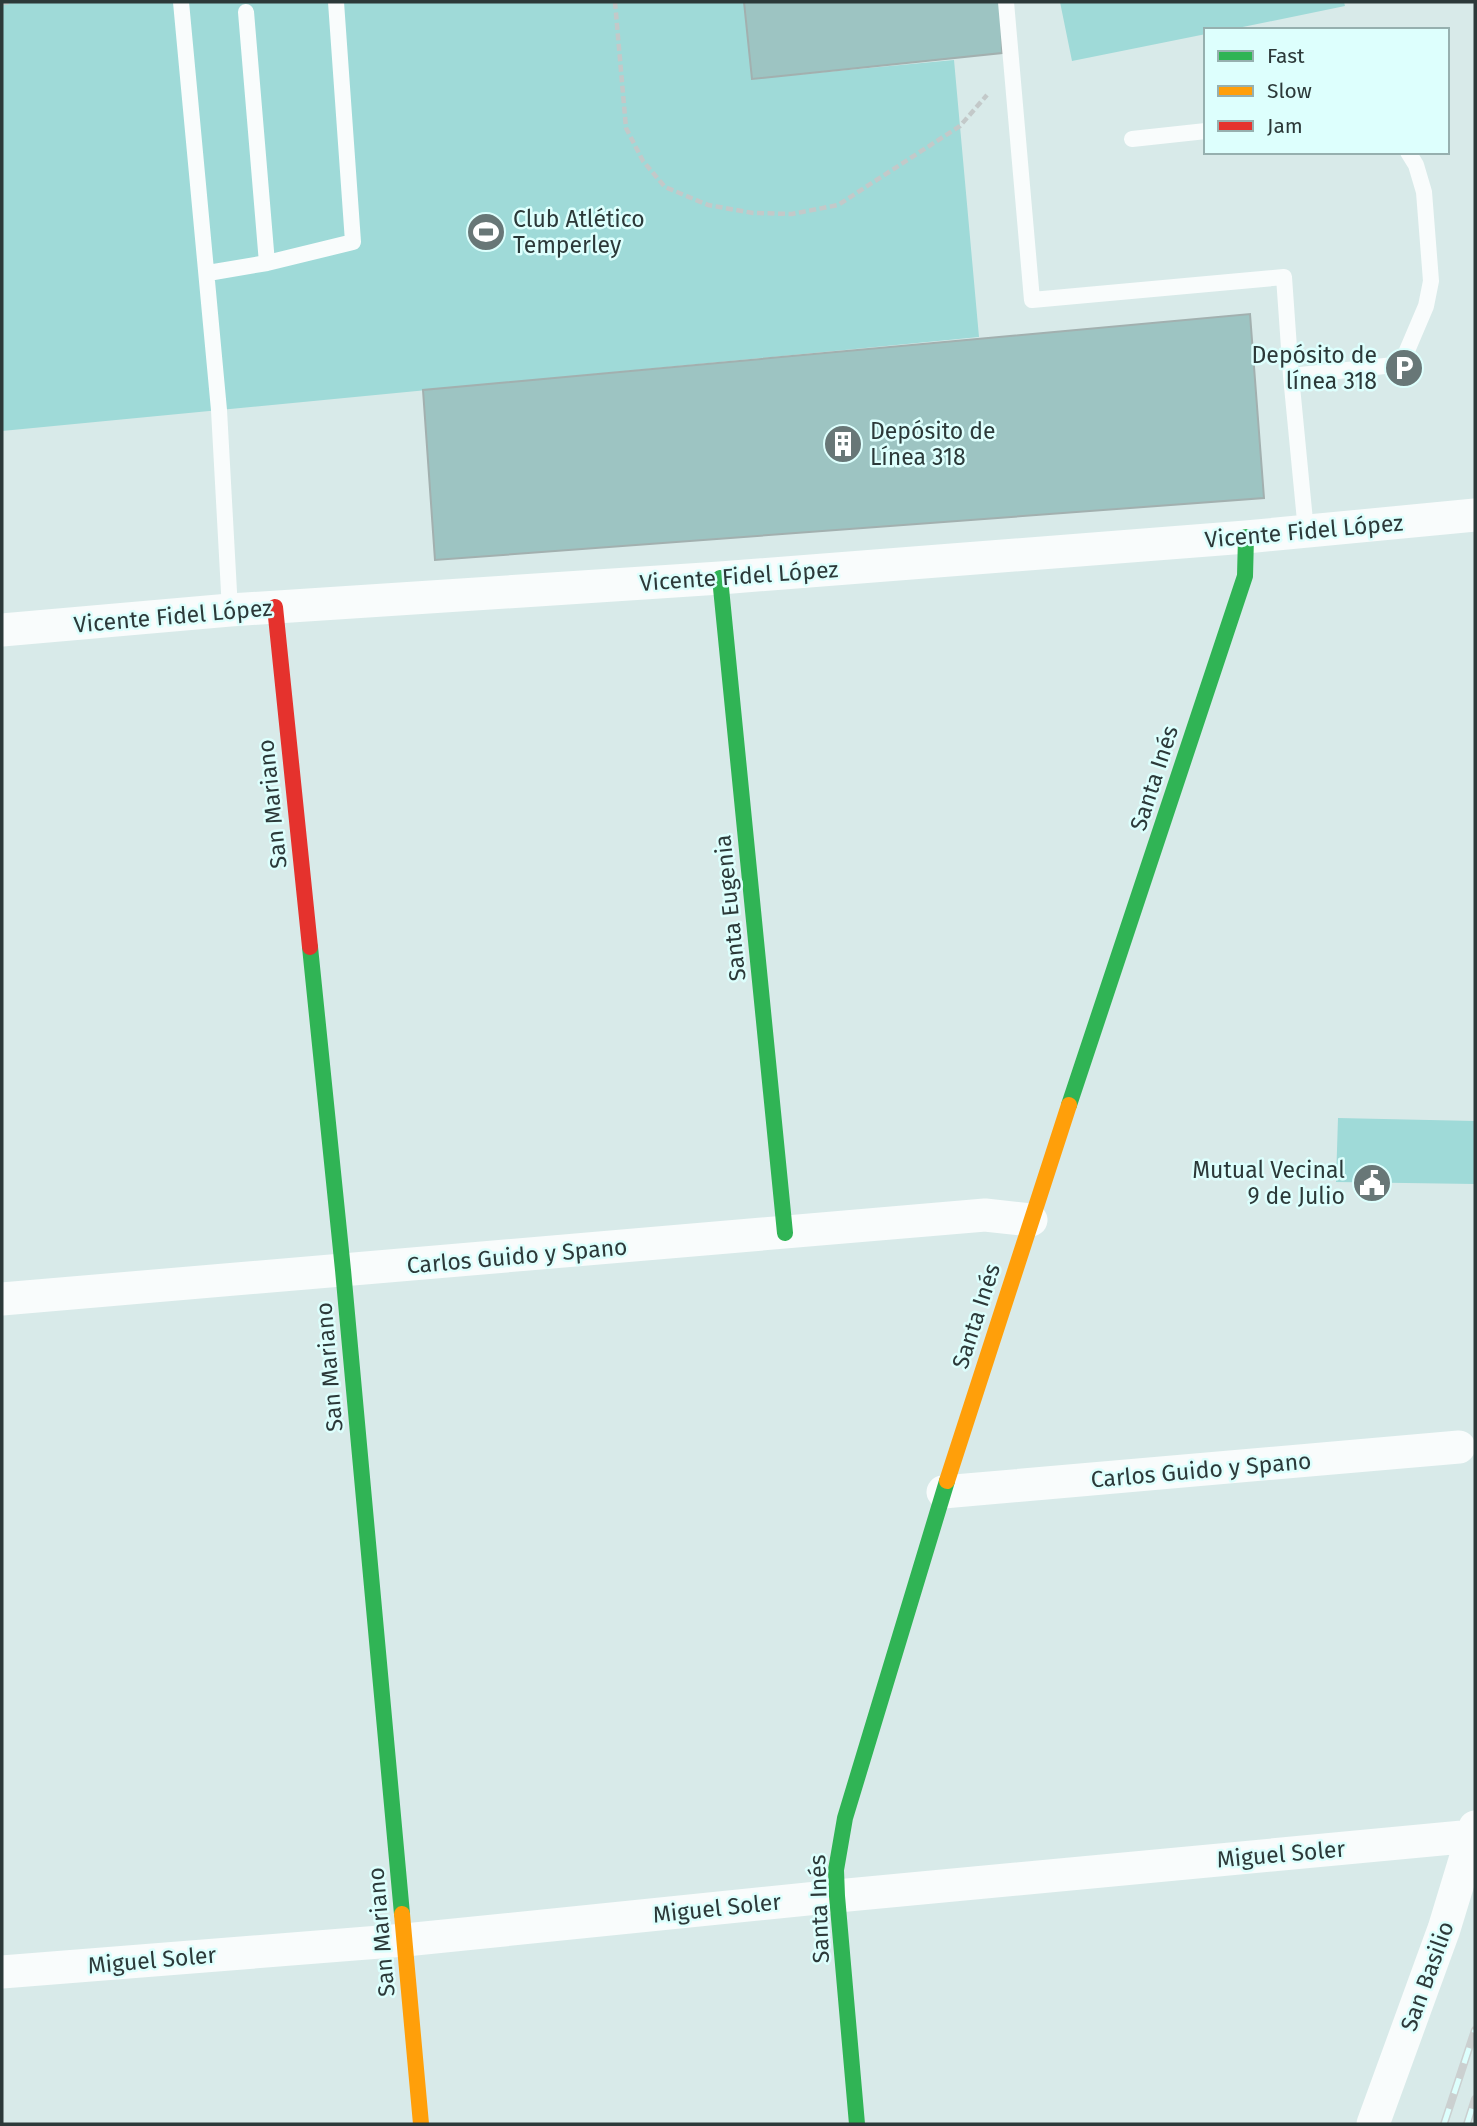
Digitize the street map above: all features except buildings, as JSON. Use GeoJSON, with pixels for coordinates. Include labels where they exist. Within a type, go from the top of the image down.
{"type":"FeatureCollection","features":[{"type":"Feature","properties":{"kind":"street","name":"Vicente Fidel López"},"geometry":{"type":"LineString","coordinates":[[2,630],[230,610],[720,578],[1246,537],[1475,515]]}},
{"type":"Feature","properties":{"kind":"street","name":"Santa Inés"},"geometry":{"type":"LineString","coordinates":[[857,2124],[837,1896],[836,1870],[845,1818],[943,1492],[1245,576],[1246,537]]}},
{"type":"Feature","properties":{"kind":"street","name":"Santa Eugenia"},"geometry":{"type":"LineString","coordinates":[[720,578],[785,1233]]}},
{"type":"Feature","properties":{"kind":"street","name":"San Mariano"},"geometry":{"type":"LineString","coordinates":[[275,607],[343,1270],[421,2124]]}},
{"type":"Feature","properties":{"kind":"street","name":"Carlos Guido y Spano"},"geometry":{"type":"LineString","coordinates":[[2,1298],[985,1215],[1031,1220]]}},
{"type":"Feature","properties":{"kind":"street","name":"Carlos Guido y Spano"},"geometry":{"type":"LineString","coordinates":[[943,1492],[1459,1447]]}},
{"type":"Feature","properties":{"kind":"street","name":"Miguel Soler"},"geometry":{"type":"LineString","coordinates":[[2,1972],[405,1940],[1474,1832]]}},
{"type":"Feature","properties":{"kind":"street","name":"San Basilio"},"geometry":{"type":"LineString","coordinates":[[1373,2124],[1444,1929],[1474,1832]]}},
{"type":"Feature","properties":{"kind":"lane"},"geometry":{"type":"LineString","coordinates":[[181,2],[208,273],[230,610]]}},
{"type":"Feature","properties":{"kind":"lane"},"geometry":{"type":"LineString","coordinates":[[208,273],[267,263],[353,242],[336,2]]}},
{"type":"Feature","properties":{"kind":"lane"},"geometry":{"type":"LineString","coordinates":[[1006,2],[1032,300],[1284,277],[1306,531]]}},
{"type":"Feature","properties":{"kind":"lane"},"geometry":{"type":"LineString","coordinates":[[246,12],[267,263]]}},
{"type":"Feature","properties":{"kind":"lane"},"geometry":{"type":"LineString","coordinates":[[1132,139],[1204,131]]}},
{"type":"Feature","properties":{"kind":"lane"},"geometry":{"type":"LineString","coordinates":[[1291,376],[1394,365],[1406,353],[1426,306],[1431,281],[1424,192],[1416,165],[1409,154]]}},
{"type":"Feature","properties":{"kind":"path"},"geometry":{"type":"LineString","coordinates":[[2,3],[13,2]]}},
{"type":"Feature","properties":{"kind":"path"},"geometry":{"type":"LineString","coordinates":[[615,2],[626,128],[643,161],[665,187],[708,205],[753,213],[792,214],[838,205],[960,126],[1013,65]]}},
{"type":"Feature","properties":{"kind":"shaded area","name":"Club Atlético Temperley"},"geometry":{"type":"Polygon","coordinates":[[[2,2],[744,2],[752,79],[954,60],[979,337],[2,431],[2,2]]]}},
{"type":"Feature","properties":{"kind":"shaded area"},"geometry":{"type":"Polygon","coordinates":[[[1060,2],[1344,2],[1345,6],[1238,28],[1204,28],[1204,34],[1072,61],[1060,2]]]}},
{"type":"Feature","properties":{"kind":"shaded area"},"geometry":{"type":"Polygon","coordinates":[[[1338,1118],[1475,1121],[1475,1184],[1336,1182],[1338,1118]]]}},
{"type":"Feature","properties":{"kind":"railway"},"geometry":{"type":"LineString","coordinates":[[1444,2124],[1475,2030]]}},
{"type":"Feature","properties":{"kind":"railway"},"geometry":{"type":"LineString","coordinates":[[1467,2124],[1475,2099]]}},
{"type":"Feature","properties":{"kind":"traffic: fast"},"geometry":{"type":"LineString","coordinates":[[1069,1105],[1245,576],[1246,537]]}},
{"type":"Feature","properties":{"kind":"traffic: fast"},"geometry":{"type":"LineString","coordinates":[[720,578],[785,1233]]}},
{"type":"Feature","properties":{"kind":"traffic: fast"},"geometry":{"type":"LineString","coordinates":[[310,947],[343,1270],[402,1914]]}},
{"type":"Feature","properties":{"kind":"traffic: fast"},"geometry":{"type":"LineString","coordinates":[[857,2124],[836,1870],[845,1818],[947,1481]]}},
{"type":"Feature","properties":{"kind":"traffic: slow"},"geometry":{"type":"LineString","coordinates":[[947,1481],[1069,1105]]}},
{"type":"Feature","properties":{"kind":"traffic: slow"},"geometry":{"type":"LineString","coordinates":[[402,1914],[421,2124]]}},
{"type":"Feature","properties":{"kind":"traffic: jam"},"geometry":{"type":"LineString","coordinates":[[275,607],[310,947]]}},
{"type":"Feature","properties":{"kind":"place","name":"Club Atlético Temperley"},"geometry":{"type":"Point","coordinates":[486,232]}},
{"type":"Feature","properties":{"kind":"place","name":"Depósito de línea 318"},"geometry":{"type":"Point","coordinates":[1404,368]}},
{"type":"Feature","properties":{"kind":"place","name":"Depósito de Línea 318"},"geometry":{"type":"Point","coordinates":[843,444]}},
{"type":"Feature","properties":{"kind":"place","name":"Mutual Vecinal 9 de Julio"},"geometry":{"type":"Point","coordinates":[1372,1183]}}]}
